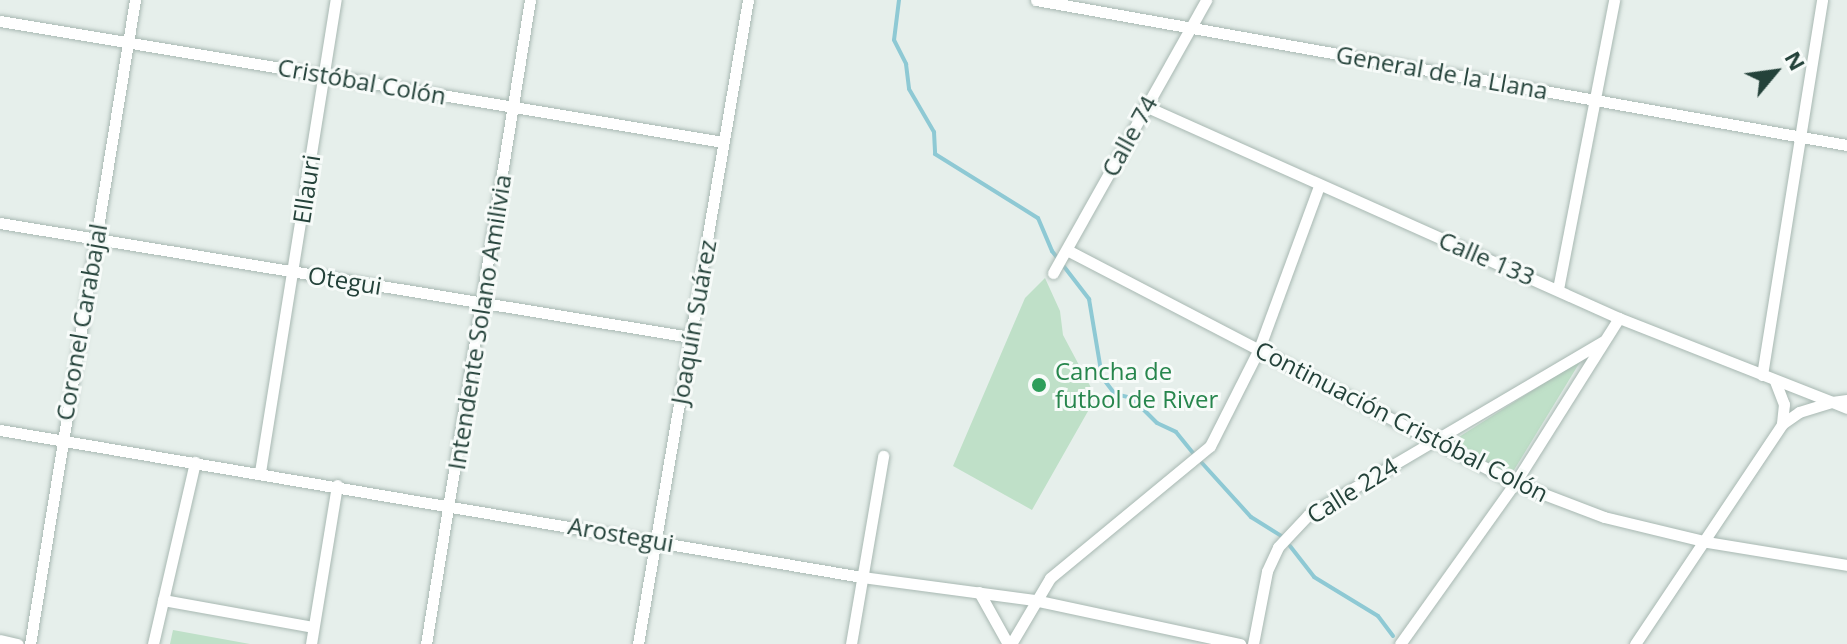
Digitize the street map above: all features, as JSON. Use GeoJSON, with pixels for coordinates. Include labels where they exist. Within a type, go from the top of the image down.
{"type":"FeatureCollection","features":[{"type":"Feature","properties":{"kind":"street","name":"Coronel Carabajal"},"geometry":{"type":"LineString","coordinates":[[30,644],[135,0]]}},
{"type":"Feature","properties":{"kind":"street","name":"Ellauri"},"geometry":{"type":"LineString","coordinates":[[260,472],[336,0]]}},
{"type":"Feature","properties":{"kind":"street","name":"Intendente Solano Amilivia"},"geometry":{"type":"LineString","coordinates":[[426,644],[530,0]]}},
{"type":"Feature","properties":{"kind":"street","name":"Joaquín Suárez"},"geometry":{"type":"LineString","coordinates":[[638,644],[748,0]]}},
{"type":"Feature","properties":{"kind":"street","name":"General de la Llana"},"geometry":{"type":"LineString","coordinates":[[1036,0],[1847,145]]}},
{"type":"Feature","properties":{"kind":"street","name":"Calle 74"},"geometry":{"type":"LineString","coordinates":[[1060,261],[1206,0]]}},
{"type":"Feature","properties":{"kind":"street"},"geometry":{"type":"LineString","coordinates":[[1558,289],[1599,100],[1614,0]]}},
{"type":"Feature","properties":{"kind":"street"},"geometry":{"type":"LineString","coordinates":[[1762,375],[1822,0]]}},
{"type":"Feature","properties":{"kind":"street","name":"Cristóbal Colón"},"geometry":{"type":"LineString","coordinates":[[0,21],[723,142]]}},
{"type":"Feature","properties":{"kind":"street","name":"Calle 133"},"geometry":{"type":"LineString","coordinates":[[1145,106],[1619,318],[1847,408]]}},
{"type":"Feature","properties":{"kind":"street"},"geometry":{"type":"LineString","coordinates":[[1010,644],[1050,578],[1210,446],[1259,349],[1319,186]]}},
{"type":"Feature","properties":{"kind":"street","name":"Otegui"},"geometry":{"type":"LineString","coordinates":[[0,223],[690,337]]}},
{"type":"Feature","properties":{"kind":"street","name":"Continuación Cristóbal Colón"},"geometry":{"type":"LineString","coordinates":[[1060,261],[1259,349],[1515,483],[1604,517],[1707,542],[1847,565]]}},
{"type":"Feature","properties":{"kind":"street"},"geometry":{"type":"LineString","coordinates":[[1400,644],[1515,483],[1619,318]]}},
{"type":"Feature","properties":{"kind":"street","name":"Calle 224"},"geometry":{"type":"LineString","coordinates":[[1253,644],[1267,571],[1291,530],[1434,439],[1603,341]]}},
{"type":"Feature","properties":{"kind":"street"},"geometry":{"type":"LineString","coordinates":[[1775,381],[1784,404],[1782,424]]}},
{"type":"Feature","properties":{"kind":"street","name":"Calle 133"},"geometry":{"type":"LineString","coordinates":[[1832,402],[1847,400]]}},
{"type":"Feature","properties":{"kind":"street"},"geometry":{"type":"LineString","coordinates":[[1635,644],[1707,542],[1782,424],[1799,412],[1832,402]]}},
{"type":"Feature","properties":{"kind":"street","name":"Arostegui"},"geometry":{"type":"LineString","coordinates":[[0,430],[450,504],[862,577],[1034,600],[1240,644]]}},
{"type":"Feature","properties":{"kind":"street"},"geometry":{"type":"LineString","coordinates":[[851,644],[883,456]]}},
{"type":"Feature","properties":{"kind":"street"},"geometry":{"type":"LineString","coordinates":[[153,644],[195,462]]}},
{"type":"Feature","properties":{"kind":"street"},"geometry":{"type":"LineString","coordinates":[[311,644],[337,485]]}},
{"type":"Feature","properties":{"kind":"street"},"geometry":{"type":"LineString","coordinates":[[979,592],[1010,644]]}},
{"type":"Feature","properties":{"kind":"street"},"geometry":{"type":"LineString","coordinates":[[163,600],[313,627]]}},
{"type":"Feature","properties":{"kind":"street"},"geometry":{"type":"LineString","coordinates":[[0,640],[18,644]]}},
{"type":"Feature","properties":{"kind":"green space","name":"Cancha de futbol de River"},"geometry":{"type":"Polygon","coordinates":[[[1045,278],[1060,311],[1063,335],[1096,397],[1032,510],[953,466],[1025,298],[1045,278]]]}},
{"type":"Feature","properties":{"kind":"green space"},"geometry":{"type":"Polygon","coordinates":[[[1580,362],[1511,475],[1451,442],[1576,363],[1580,362]]]}},
{"type":"Feature","properties":{"kind":"green space"},"geometry":{"type":"Polygon","coordinates":[[[173,630],[250,644],[170,644],[173,630]]]}},
{"type":"Feature","properties":{"kind":"waterway"},"geometry":{"type":"LineString","coordinates":[[899,0],[894,40],[906,64],[909,89],[934,132],[935,154],[1038,218],[1052,251],[1089,299],[1102,377],[1115,394],[1132,398],[1157,423],[1176,432],[1194,454]]}},
{"type":"Feature","properties":{"kind":"waterway"},"geometry":{"type":"LineString","coordinates":[[1202,463],[1251,517],[1281,536]]}},
{"type":"Feature","properties":{"kind":"waterway"},"geometry":{"type":"LineString","coordinates":[[1290,546],[1314,577],[1378,616],[1393,636]]}},
{"type":"Feature","properties":{"kind":"place","name":"Cancha de futbol de River"},"geometry":{"type":"Point","coordinates":[1039,385]}}]}
